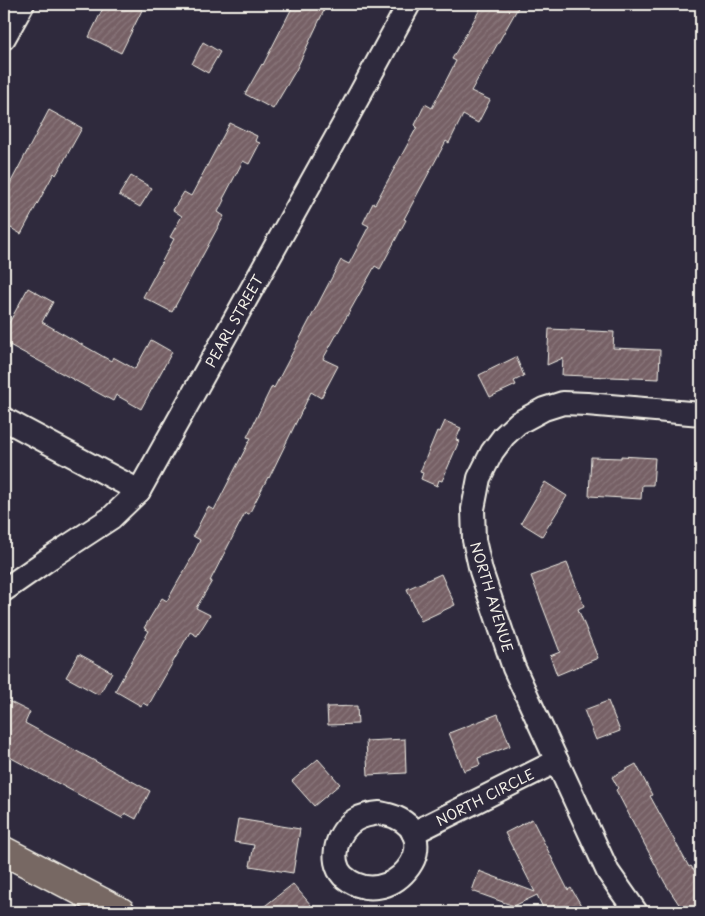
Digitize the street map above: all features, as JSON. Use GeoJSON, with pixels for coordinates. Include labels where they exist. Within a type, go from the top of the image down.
{"type":"FeatureCollection","features":[{"type":"Feature","properties":{"kind":"main road"},"geometry":{"type":"LineString","coordinates":[[4,851],[121,912]]}},
{"type":"Feature","properties":{"kind":"street"},"geometry":{"type":"LineString","coordinates":[[4,38],[22,4]]}},
{"type":"Feature","properties":{"kind":"street","name":"PEARL STREET"},"geometry":{"type":"LineString","coordinates":[[4,590],[111,518],[139,491],[409,4]]}},
{"type":"Feature","properties":{"kind":"street","name":"NORTH AVENUE"},"geometry":{"type":"LineString","coordinates":[[636,912],[608,872],[514,668],[481,571],[474,540],[473,509],[479,478],[492,452],[504,436],[518,424],[544,409],[562,403],[701,414]]}},
{"type":"Feature","properties":{"kind":"street"},"geometry":{"type":"LineString","coordinates":[[4,419],[139,491]]}},
{"type":"Feature","properties":{"kind":"street","name":"NORTH CIRCLE"},"geometry":{"type":"LineString","coordinates":[[413,833],[557,761]]}},
{"type":"Feature","properties":{"kind":"building"},"geometry":{"type":"Polygon","coordinates":[[[105,4],[145,4],[121,53],[89,37],[105,4]]]}},
{"type":"Feature","properties":{"kind":"building"},"geometry":{"type":"Polygon","coordinates":[[[294,4],[327,4],[296,70],[273,109],[245,94],[263,65],[294,4]]]}},
{"type":"Feature","properties":{"kind":"building"},"geometry":{"type":"Polygon","coordinates":[[[483,4],[520,4],[471,91],[490,100],[478,123],[463,115],[449,143],[446,141],[404,219],[406,220],[380,269],[375,266],[323,359],[338,366],[321,398],[311,392],[269,478],[249,514],[245,513],[210,581],[212,581],[196,608],[210,615],[197,636],[190,632],[148,706],[143,703],[141,706],[115,691],[149,631],[144,628],[162,598],[167,601],[191,559],[200,540],[193,536],[208,507],[214,510],[251,438],[247,437],[272,386],[274,388],[341,260],[349,264],[369,226],[363,223],[373,203],[375,204],[417,127],[415,125],[425,104],[432,108],[456,61],[452,59],[483,4]]]}},
{"type":"Feature","properties":{"kind":"building"},"geometry":{"type":"Polygon","coordinates":[[[203,42],[220,52],[208,73],[192,64],[203,42]]]}},
{"type":"Feature","properties":{"kind":"building"},"geometry":{"type":"Polygon","coordinates":[[[49,110],[82,128],[56,175],[54,173],[21,234],[4,224],[4,195],[49,110]]]}},
{"type":"Feature","properties":{"kind":"building"},"geometry":{"type":"Polygon","coordinates":[[[230,123],[257,136],[255,141],[260,143],[249,164],[243,161],[223,199],[218,212],[224,216],[172,312],[143,297],[174,239],[170,237],[182,216],[173,210],[184,192],[191,196],[230,123]]]}},
{"type":"Feature","properties":{"kind":"building"},"geometry":{"type":"Polygon","coordinates":[[[131,176],[152,188],[140,207],[119,195],[131,176]]]}},
{"type":"Feature","properties":{"kind":"building"},"geometry":{"type":"Polygon","coordinates":[[[28,288],[53,302],[42,322],[111,361],[113,357],[135,369],[151,340],[172,352],[141,409],[116,395],[113,401],[4,342],[4,332],[28,288]]]}},
{"type":"Feature","properties":{"kind":"building"},"geometry":{"type":"Polygon","coordinates":[[[549,329],[614,332],[613,348],[660,350],[659,379],[562,375],[563,358],[547,365],[549,329]]]}},
{"type":"Feature","properties":{"kind":"building"},"geometry":{"type":"Polygon","coordinates":[[[516,357],[524,376],[514,381],[516,385],[490,397],[479,375],[516,357]]]}},
{"type":"Feature","properties":{"kind":"building"},"geometry":{"type":"Polygon","coordinates":[[[445,421],[461,428],[456,440],[459,441],[442,481],[439,480],[437,486],[421,479],[423,473],[420,472],[437,431],[440,432],[445,421]]]}},
{"type":"Feature","properties":{"kind":"building"},"geometry":{"type":"Polygon","coordinates":[[[621,456],[655,458],[653,485],[642,485],[641,499],[589,496],[591,457],[621,458],[621,456]]]}},
{"type":"Feature","properties":{"kind":"building"},"geometry":{"type":"Polygon","coordinates":[[[545,482],[567,496],[542,536],[521,523],[545,482]]]}},
{"type":"Feature","properties":{"kind":"building"},"geometry":{"type":"Polygon","coordinates":[[[567,563],[584,606],[578,609],[598,658],[557,675],[550,656],[560,652],[531,576],[567,563]]]}},
{"type":"Feature","properties":{"kind":"building"},"geometry":{"type":"Polygon","coordinates":[[[441,574],[455,605],[421,621],[407,589],[441,574]]]}},
{"type":"Feature","properties":{"kind":"building"},"geometry":{"type":"Polygon","coordinates":[[[79,654],[112,672],[99,695],[66,677],[79,654]]]}},
{"type":"Feature","properties":{"kind":"building"},"geometry":{"type":"Polygon","coordinates":[[[4,699],[30,712],[25,723],[150,791],[136,819],[125,813],[122,818],[4,754],[4,699]]]}},
{"type":"Feature","properties":{"kind":"building"},"geometry":{"type":"Polygon","coordinates":[[[608,701],[620,731],[596,740],[584,710],[608,701]]]}},
{"type":"Feature","properties":{"kind":"building"},"geometry":{"type":"Polygon","coordinates":[[[357,706],[358,724],[328,725],[327,707],[357,706]]]}},
{"type":"Feature","properties":{"kind":"building"},"geometry":{"type":"Polygon","coordinates":[[[498,714],[510,746],[478,758],[480,765],[464,771],[449,733],[498,714]]]}},
{"type":"Feature","properties":{"kind":"building"},"geometry":{"type":"Polygon","coordinates":[[[405,739],[406,773],[368,775],[366,741],[405,739]]]}},
{"type":"Feature","properties":{"kind":"building"},"geometry":{"type":"Polygon","coordinates":[[[318,759],[340,784],[314,806],[292,781],[318,759]]]}},
{"type":"Feature","properties":{"kind":"building"},"geometry":{"type":"Polygon","coordinates":[[[636,764],[652,795],[650,796],[689,867],[691,866],[701,880],[701,904],[689,912],[684,912],[665,883],[616,790],[618,788],[612,777],[636,764]]]}},
{"type":"Feature","properties":{"kind":"building"},"geometry":{"type":"Polygon","coordinates":[[[238,819],[300,829],[293,873],[250,866],[254,845],[234,842],[238,819]]]}},
{"type":"Feature","properties":{"kind":"building"},"geometry":{"type":"Polygon","coordinates":[[[532,819],[568,890],[571,888],[585,912],[545,912],[537,895],[514,906],[472,891],[479,871],[535,892],[505,833],[532,819]]]}},
{"type":"Feature","properties":{"kind":"building"},"geometry":{"type":"Polygon","coordinates":[[[293,884],[317,912],[257,912],[293,884]]]}}]}
